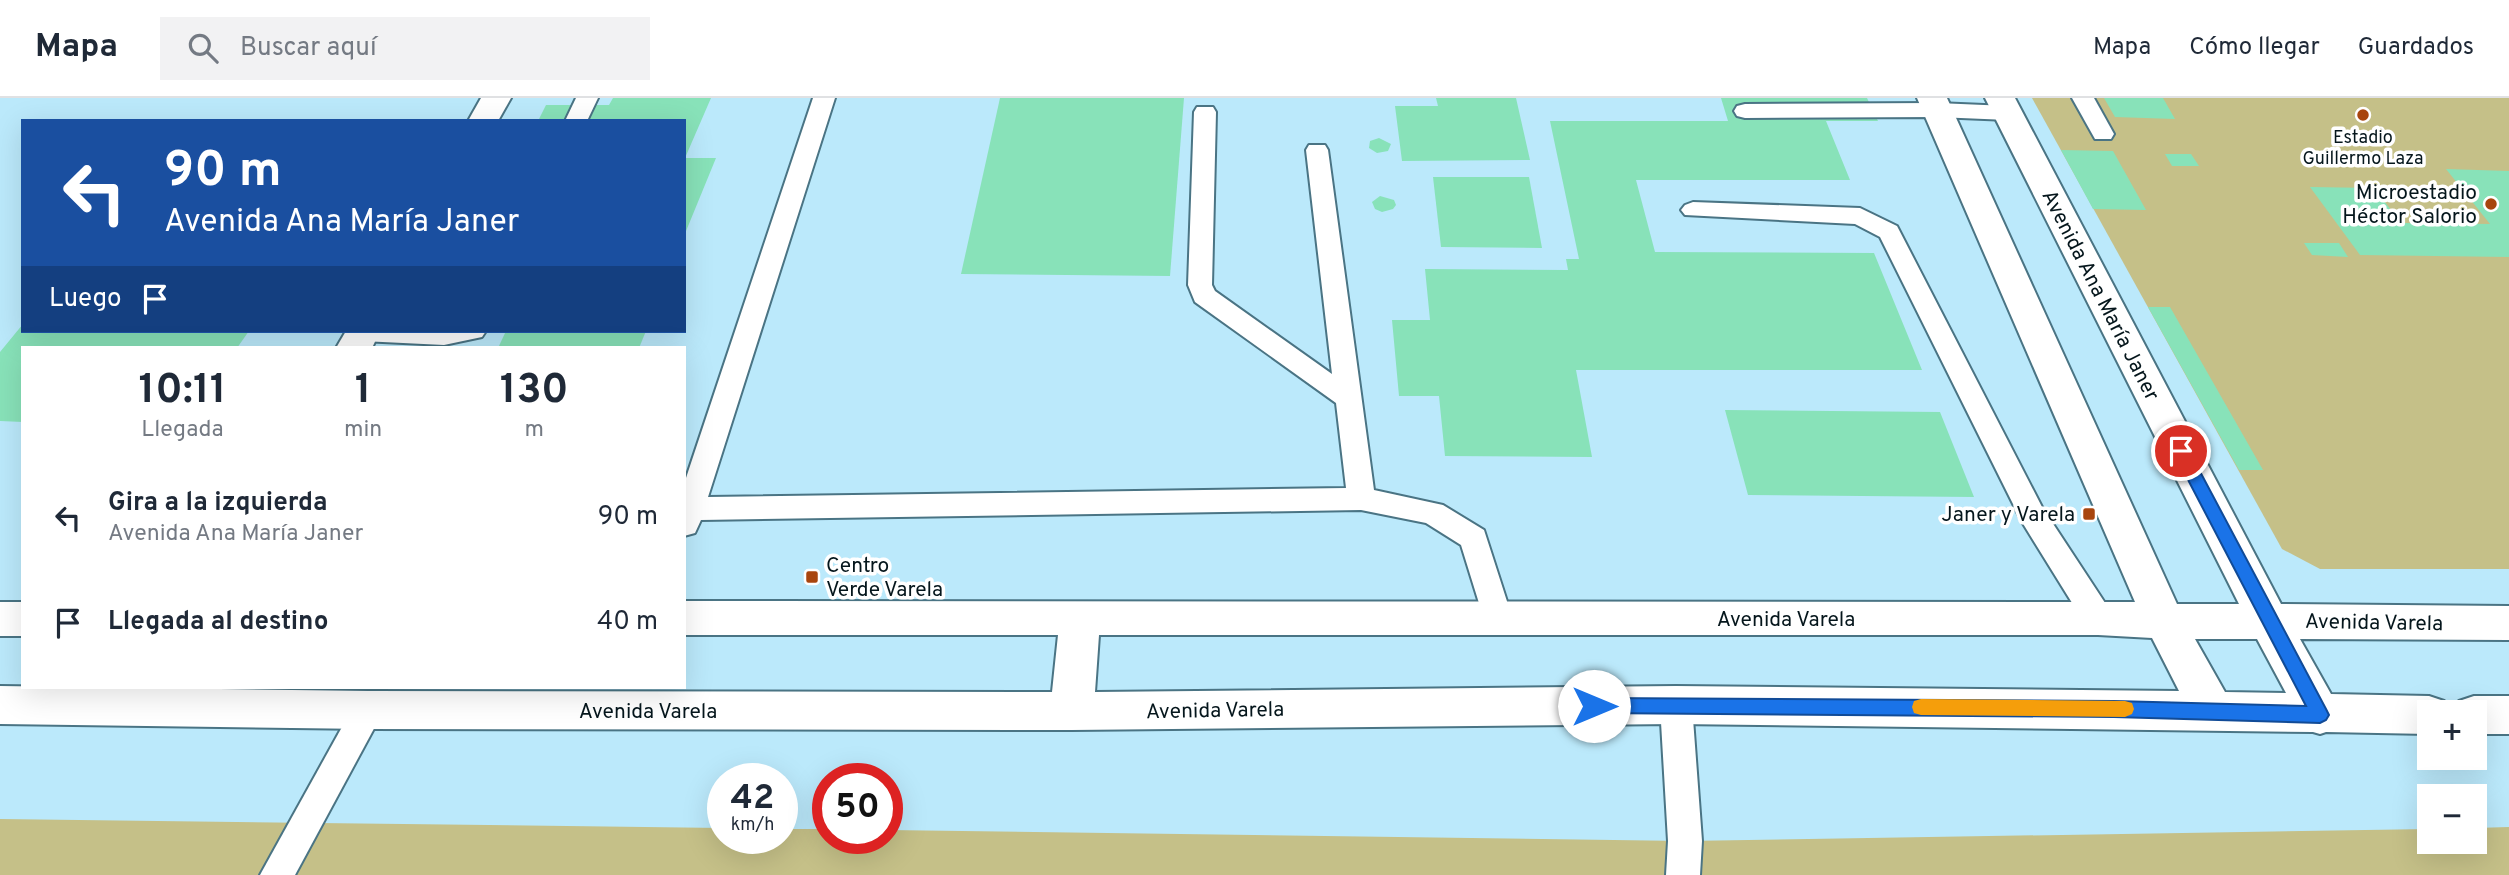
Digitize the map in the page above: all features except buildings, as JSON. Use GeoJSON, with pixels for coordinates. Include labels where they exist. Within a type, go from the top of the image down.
{"type":"FeatureCollection","features":[{"type":"Feature","properties":{"kind":"main road"},"geometry":{"type":"LineString","coordinates":[[484,119],[496,98]]}},
{"type":"Feature","properties":{"kind":"main road"},"geometry":{"type":"LineString","coordinates":[[1934,104],[2164,621],[2212,710]]}},
{"type":"Feature","properties":{"kind":"main road","name":"Avenida Ana María Janer"},"geometry":{"type":"LineString","coordinates":[[2004,106],[2268,620],[2320,715]]}},
{"type":"Feature","properties":{"kind":"main road"},"geometry":{"type":"LineString","coordinates":[[1072,711],[1080,617]]}},
{"type":"Feature","properties":{"kind":"main road","name":"Avenida Varela"},"geometry":{"type":"LineString","coordinates":[[686,618],[2098,618],[2164,621],[2509,623]]}},
{"type":"Feature","properties":{"kind":"main road"},"geometry":{"type":"LineString","coordinates":[[0,619],[21,619]]}},
{"type":"Feature","properties":{"kind":"main road","name":"Avenida Varela"},"geometry":{"type":"LineString","coordinates":[[0,705],[164,698],[368,710],[1072,711],[1676,705],[2212,710],[2320,715],[2417,715]]}},
{"type":"Feature","properties":{"kind":"main road"},"geometry":{"type":"LineString","coordinates":[[2487,715],[2509,715]]}},
{"type":"Feature","properties":{"kind":"lane"},"geometry":{"type":"LineString","coordinates":[[577,119],[587,98]]}},
{"type":"Feature","properties":{"kind":"lane"},"geometry":{"type":"LineString","coordinates":[[824,98],[686,515],[1362,499],[1433,513],[1474,538],[1498,620]]}},
{"type":"Feature","properties":{"kind":"lane"},"geometry":{"type":"LineString","coordinates":[[2083,98],[2103,134]]}},
{"type":"Feature","properties":{"kind":"lane"},"geometry":{"type":"LineString","coordinates":[[1745,111],[1934,104],[2004,106]]}},
{"type":"Feature","properties":{"kind":"lane"},"geometry":{"type":"LineString","coordinates":[[1205,111],[1200,285],[1204,296],[1349,399]]}},
{"type":"Feature","properties":{"kind":"lane"},"geometry":{"type":"LineString","coordinates":[[1317,150],[1362,499]]}},
{"type":"Feature","properties":{"kind":"lane"},"geometry":{"type":"LineString","coordinates":[[1693,210],[1860,216],[1889,232],[2032,514],[2098,618]]}},
{"type":"Feature","properties":{"kind":"lane"},"geometry":{"type":"LineString","coordinates":[[360,337],[444,336],[461,333]]}},
{"type":"Feature","properties":{"kind":"lane"},"geometry":{"type":"LineString","coordinates":[[1676,705],[1685,841],[1683,875]]}},
{"type":"Feature","properties":{"kind":"lane"},"geometry":{"type":"LineString","coordinates":[[277,875],[368,710]]}},
{"type":"Feature","properties":{"kind":"shaded area"},"geometry":{"type":"Polygon","coordinates":[[[2032,98],[2509,98],[2509,569],[2320,569],[2282,549],[2032,98]]]}},
{"type":"Feature","properties":{"kind":"shaded area"},"geometry":{"type":"Polygon","coordinates":[[[0,819],[707,828],[707,854],[798,854],[798,829],[812,829],[812,854],[903,854],[903,830],[1685,841],[2417,829],[2417,854],[2487,854],[2487,828],[2509,827],[2509,875],[0,875],[0,819]]]}},
{"type":"Feature","properties":{"kind":"slow traffic"},"geometry":{"type":"LineString","coordinates":[[1921,707],[2125,709]]}},
{"type":"Feature","properties":{"kind":"place","name":"Estadio Guillermo Laza"},"geometry":{"type":"Point","coordinates":[2363,115]}},
{"type":"Feature","properties":{"kind":"place","name":"Microestadio Héctor Salorio"},"geometry":{"type":"Point","coordinates":[2491,204]}},
{"type":"Feature","properties":{"kind":"place","name":"Janer y Varela"},"geometry":{"type":"Point","coordinates":[2089,514]}},
{"type":"Feature","properties":{"kind":"place","name":"Centro Verde Varela"},"geometry":{"type":"Point","coordinates":[812,577]}},
{"type":"Feature","properties":{"kind":"route"},"geometry":{"type":"LineString","coordinates":[[1594,706],[2212,710],[2320,715],[2181,451]]}}]}
